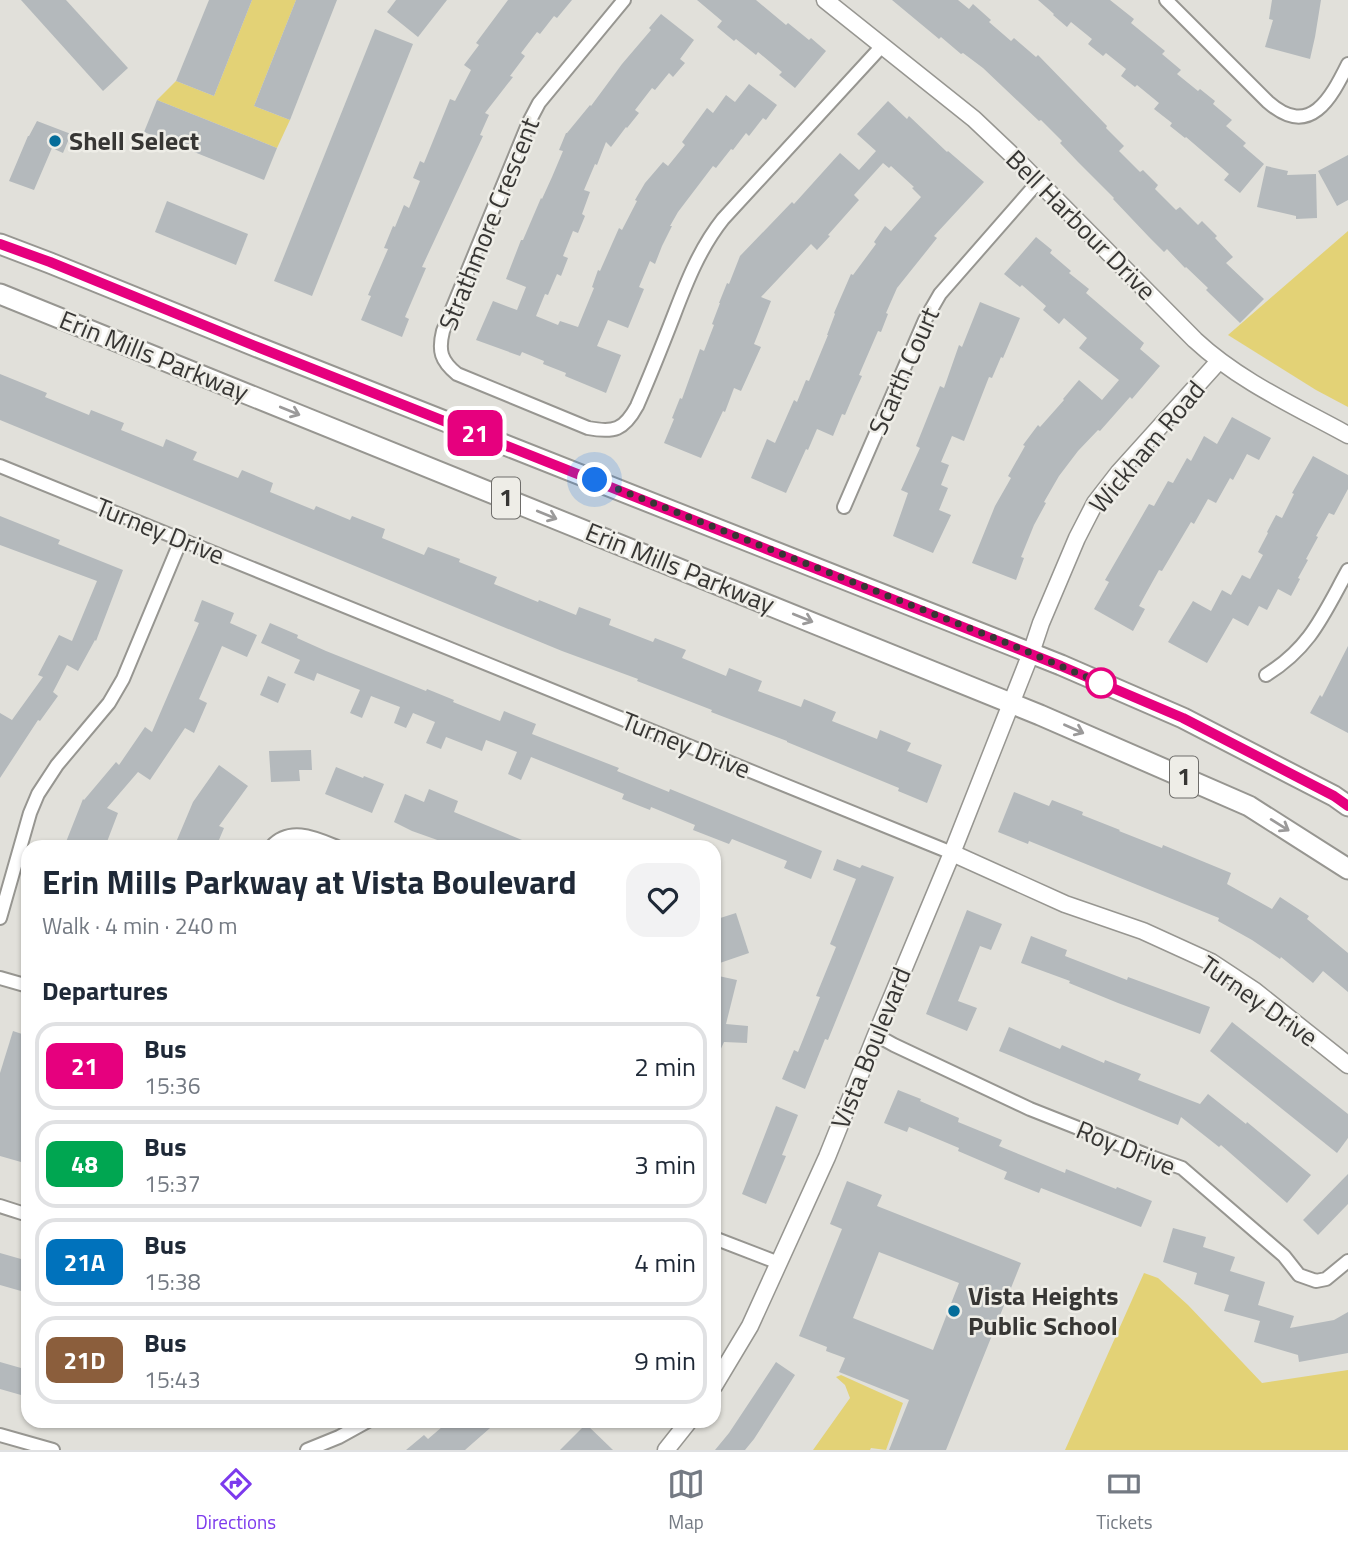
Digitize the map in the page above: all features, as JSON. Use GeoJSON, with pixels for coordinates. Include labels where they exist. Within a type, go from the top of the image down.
{"type":"FeatureCollection","features":[{"type":"Feature","properties":{"kind":"main road","name":"Erin Mills Parkway"},"geometry":{"type":"LineString","coordinates":[[0,244],[1031,653],[1183,718],[1334,796],[1348,806]]}},
{"type":"Feature","properties":{"kind":"main road","name":"Erin Mills Parkway"},"geometry":{"type":"LineString","coordinates":[[0,294],[1011,702],[1249,806],[1348,869]]}},
{"type":"Feature","properties":{"kind":"street","name":"Strathmore Crescent"},"geometry":{"type":"LineString","coordinates":[[624,0],[553,85],[534,112],[440,343],[444,361],[457,374],[588,428],[602,431],[623,426],[631,419],[698,255],[710,235],[882,46]]}},
{"type":"Feature","properties":{"kind":"street","name":"Bell Harbour Drive"},"geometry":{"type":"LineString","coordinates":[[825,0],[974,119],[1219,361],[1254,384],[1348,435]]}},
{"type":"Feature","properties":{"kind":"street"},"geometry":{"type":"LineString","coordinates":[[1166,0],[1268,102],[1277,110],[1288,114],[1300,117],[1322,106],[1332,94],[1348,64]]}},
{"type":"Feature","properties":{"kind":"street","name":"Scarth Court"},"geometry":{"type":"LineString","coordinates":[[844,507],[925,320],[940,294],[1038,182]]}},
{"type":"Feature","properties":{"kind":"street","name":"Wickham Road"},"geometry":{"type":"LineString","coordinates":[[1011,702],[1041,623],[1095,503],[1119,472],[1219,361]]}},
{"type":"Feature","properties":{"kind":"street","name":"Turney Drive"},"geometry":{"type":"LineString","coordinates":[[0,466],[952,853],[1065,904],[1143,932],[1211,962],[1255,992],[1348,1065]]}},
{"type":"Feature","properties":{"kind":"street"},"geometry":{"type":"LineString","coordinates":[[22,840],[38,794],[57,765],[109,703],[123,679],[181,540]]}},
{"type":"Feature","properties":{"kind":"street"},"geometry":{"type":"LineString","coordinates":[[1266,675],[1298,651],[1315,631],[1348,570]]}},
{"type":"Feature","properties":{"kind":"street","name":"Vista Boulevard"},"geometry":{"type":"LineString","coordinates":[[721,1374],[750,1326],[827,1157],[1011,702]]}},
{"type":"Feature","properties":{"kind":"street"},"geometry":{"type":"LineString","coordinates":[[281,840],[300,835],[319,840]]}},
{"type":"Feature","properties":{"kind":"street"},"geometry":{"type":"LineString","coordinates":[[0,918],[21,844]]}},
{"type":"Feature","properties":{"kind":"street"},"geometry":{"type":"LineString","coordinates":[[0,978],[21,984]]}},
{"type":"Feature","properties":{"kind":"street","name":"Roy Drive"},"geometry":{"type":"LineString","coordinates":[[876,1035],[1030,1109],[1182,1168],[1284,1256],[1299,1275],[1316,1281],[1326,1279],[1348,1261]]}},
{"type":"Feature","properties":{"kind":"street"},"geometry":{"type":"LineString","coordinates":[[0,1206],[21,1213]]}},
{"type":"Feature","properties":{"kind":"street"},"geometry":{"type":"LineString","coordinates":[[721,1241],[779,1263]]}},
{"type":"Feature","properties":{"kind":"street"},"geometry":{"type":"LineString","coordinates":[[307,1450],[355,1428]]}},
{"type":"Feature","properties":{"kind":"street"},"geometry":{"type":"LineString","coordinates":[[666,1450],[683,1428]]}},
{"type":"Feature","properties":{"kind":"street"},"geometry":{"type":"LineString","coordinates":[[0,1435],[53,1450]]}},
{"type":"Feature","properties":{"kind":"shaded area"},"geometry":{"type":"Polygon","coordinates":[[[252,0],[296,0],[254,106],[290,120],[277,148],[157,100],[176,81],[214,96],[252,0]]]}},
{"type":"Feature","properties":{"kind":"shaded area"},"geometry":{"type":"Polygon","coordinates":[[[1348,231],[1348,407],[1228,335],[1348,231]]]}},
{"type":"Feature","properties":{"kind":"shaded area"},"geometry":{"type":"Polygon","coordinates":[[[1144,1273],[1158,1278],[1188,1305],[1262,1383],[1348,1370],[1348,1450],[1065,1450],[1144,1273]]]}},
{"type":"Feature","properties":{"kind":"shaded area"},"geometry":{"type":"Polygon","coordinates":[[[841,1375],[903,1403],[886,1450],[813,1450],[850,1398],[845,1385],[836,1377],[841,1375]]]}},
{"type":"Feature","properties":{"kind":"building"},"geometry":{"type":"Polygon","coordinates":[[[21,0],[66,0],[128,68],[103,91],[21,0]]]}},
{"type":"Feature","properties":{"kind":"building"},"geometry":{"type":"Polygon","coordinates":[[[209,0],[252,0],[214,96],[176,81],[209,0]]]}},
{"type":"Feature","properties":{"kind":"building"},"geometry":{"type":"Polygon","coordinates":[[[296,0],[337,0],[290,120],[254,106],[296,0]]]}},
{"type":"Feature","properties":{"kind":"building"},"geometry":{"type":"Polygon","coordinates":[[[396,0],[447,0],[418,37],[387,12],[396,0]]]}},
{"type":"Feature","properties":{"kind":"building"},"geometry":{"type":"Polygon","coordinates":[[[508,0],[572,0],[557,18],[554,16],[540,34],[537,32],[521,53],[525,56],[510,76],[513,77],[485,113],[489,115],[480,135],[483,136],[422,267],[426,268],[405,317],[409,319],[402,337],[361,320],[371,296],[368,295],[388,249],[384,248],[393,226],[395,227],[404,205],[409,208],[420,181],[413,178],[420,161],[424,163],[450,99],[455,101],[471,70],[464,65],[479,45],[476,43],[508,0]]]}},
{"type":"Feature","properties":{"kind":"building"},"geometry":{"type":"Polygon","coordinates":[[[697,0],[756,0],[786,25],[788,23],[826,51],[795,88],[779,75],[782,72],[758,52],[756,55],[717,27],[722,21],[697,0]]]}},
{"type":"Feature","properties":{"kind":"building"},"geometry":{"type":"Polygon","coordinates":[[[892,0],[958,0],[969,9],[973,4],[1011,41],[1014,38],[1036,57],[1038,55],[1107,126],[1124,146],[1119,151],[1158,185],[1155,189],[1176,210],[1180,207],[1198,225],[1202,221],[1217,236],[1215,238],[1233,257],[1226,263],[1264,299],[1240,323],[1167,249],[1164,252],[1149,237],[1041,120],[983,68],[941,37],[939,39],[892,0]]]}},
{"type":"Feature","properties":{"kind":"building"},"geometry":{"type":"Polygon","coordinates":[[[1038,0],[1110,0],[1134,19],[1131,23],[1165,51],[1162,54],[1181,70],[1177,74],[1215,101],[1213,104],[1232,120],[1226,126],[1246,143],[1243,146],[1264,164],[1240,193],[1224,180],[1229,174],[1170,126],[1172,123],[1154,109],[1159,103],[1121,76],[1126,69],[1106,53],[1103,56],[1088,44],[1092,39],[1071,22],[1067,27],[1038,0]]]}},
{"type":"Feature","properties":{"kind":"building"},"geometry":{"type":"Polygon","coordinates":[[[1272,0],[1321,0],[1310,59],[1265,47],[1273,20],[1269,19],[1272,0]]]}},
{"type":"Feature","properties":{"kind":"building"},"geometry":{"type":"Polygon","coordinates":[[[661,14],[694,40],[680,59],[685,63],[673,77],[669,73],[655,90],[652,88],[635,110],[639,113],[611,147],[606,142],[584,190],[590,192],[582,214],[585,216],[578,233],[573,231],[563,256],[568,258],[561,276],[557,274],[536,316],[558,325],[560,321],[578,327],[594,288],[592,287],[598,270],[600,271],[619,228],[622,230],[645,183],[663,162],[668,166],[685,145],[682,142],[707,108],[713,113],[726,95],[735,102],[749,84],[777,105],[749,136],[746,133],[716,168],[713,166],[678,212],[655,264],[650,261],[639,287],[644,289],[628,328],[608,320],[597,346],[621,355],[606,393],[565,376],[566,373],[522,352],[520,356],[476,340],[493,301],[517,310],[526,287],[506,279],[521,240],[563,151],[559,150],[566,133],[591,106],[661,14]]]}},
{"type":"Feature","properties":{"kind":"building"},"geometry":{"type":"Polygon","coordinates":[[[375,29],[413,44],[312,296],[274,281],[375,29]]]}},
{"type":"Feature","properties":{"kind":"building"},"geometry":{"type":"Polygon","coordinates":[[[157,100],[277,148],[264,180],[144,132],[157,100]]]}},
{"type":"Feature","properties":{"kind":"building"},"geometry":{"type":"Polygon","coordinates":[[[888,101],[984,182],[934,236],[937,238],[897,288],[881,332],[878,331],[859,375],[862,376],[833,436],[817,429],[786,493],[751,478],[767,439],[775,443],[794,400],[797,402],[806,380],[809,381],[851,274],[853,275],[876,244],[874,242],[885,226],[891,231],[921,197],[891,166],[889,168],[883,163],[854,195],[859,200],[828,235],[830,236],[817,250],[811,244],[761,297],[771,301],[754,344],[761,347],[741,391],[734,388],[701,458],[664,443],[700,349],[704,351],[719,303],[740,256],[792,202],[794,204],[840,153],[859,170],[876,151],[857,134],[888,101]]]}},
{"type":"Feature","properties":{"kind":"building"},"geometry":{"type":"Polygon","coordinates":[[[37,121],[71,134],[63,153],[52,148],[34,190],[9,181],[37,121]]]}},
{"type":"Feature","properties":{"kind":"building"},"geometry":{"type":"Polygon","coordinates":[[[1348,155],[1348,200],[1337,206],[1318,171],[1348,155]]]}},
{"type":"Feature","properties":{"kind":"building"},"geometry":{"type":"Polygon","coordinates":[[[1266,166],[1288,171],[1287,175],[1316,174],[1317,218],[1296,219],[1296,216],[1257,207],[1266,166]]]}},
{"type":"Feature","properties":{"kind":"building"},"geometry":{"type":"Polygon","coordinates":[[[167,201],[248,234],[236,265],[155,232],[167,201]]]}},
{"type":"Feature","properties":{"kind":"building"},"geometry":{"type":"Polygon","coordinates":[[[1036,237],[1052,250],[1050,253],[1071,271],[1069,273],[1089,289],[1086,293],[1144,343],[1140,349],[1160,366],[1132,399],[1130,397],[1078,451],[1059,476],[1034,525],[1021,557],[1024,558],[1016,580],[972,563],[995,506],[1011,478],[1008,476],[1025,446],[1023,445],[1079,380],[1102,400],[1119,380],[1079,348],[1087,338],[1064,318],[1059,324],[1043,310],[1046,306],[1022,285],[1020,287],[1004,274],[1036,237]]]}},
{"type":"Feature","properties":{"kind":"building"},"geometry":{"type":"Polygon","coordinates":[[[980,302],[1020,318],[1003,358],[1001,357],[992,378],[989,377],[964,441],[952,436],[941,462],[949,465],[941,485],[948,488],[939,510],[951,515],[933,553],[893,536],[908,493],[901,490],[920,448],[916,446],[940,386],[944,388],[959,345],[962,347],[980,302]]]}},
{"type":"Feature","properties":{"kind":"building"},"geometry":{"type":"Polygon","coordinates":[[[0,374],[47,393],[45,397],[89,415],[91,410],[124,423],[121,430],[163,447],[166,439],[197,452],[193,460],[238,478],[242,470],[273,483],[270,492],[314,510],[316,506],[350,520],[352,516],[385,529],[382,538],[424,555],[428,547],[460,559],[459,562],[497,577],[494,584],[538,602],[539,600],[576,615],[579,607],[611,619],[609,625],[653,642],[655,638],[686,650],[682,658],[726,676],[729,668],[762,681],[758,691],[801,707],[804,699],[836,712],[832,721],[877,739],[880,730],[911,743],[907,751],[942,765],[927,803],[898,791],[899,788],[711,712],[712,710],[637,681],[638,679],[562,651],[0,420],[0,374]]]}},
{"type":"Feature","properties":{"kind":"building"},"geometry":{"type":"Polygon","coordinates":[[[1232,417],[1271,438],[1259,460],[1247,454],[1216,503],[1208,499],[1194,524],[1191,522],[1139,606],[1145,609],[1133,631],[1094,609],[1109,582],[1105,580],[1149,504],[1154,506],[1168,481],[1173,483],[1187,458],[1191,461],[1204,436],[1217,444],[1232,417]]]}},
{"type":"Feature","properties":{"kind":"building"},"geometry":{"type":"Polygon","coordinates":[[[1313,456],[1348,475],[1348,489],[1334,515],[1329,513],[1316,536],[1318,537],[1291,596],[1278,589],[1267,610],[1259,606],[1248,626],[1233,618],[1207,663],[1168,642],[1193,601],[1211,611],[1222,590],[1231,595],[1242,575],[1250,579],[1263,555],[1258,552],[1267,532],[1276,515],[1282,518],[1294,494],[1292,493],[1313,456]]]}},
{"type":"Feature","properties":{"kind":"building"},"geometry":{"type":"Polygon","coordinates":[[[0,516],[60,540],[58,544],[123,570],[96,641],[78,671],[67,665],[53,692],[58,696],[40,721],[38,720],[0,778],[0,713],[12,720],[43,677],[38,675],[59,635],[72,641],[97,581],[0,545],[0,516]]]}},
{"type":"Feature","properties":{"kind":"building"},"geometry":{"type":"Polygon","coordinates":[[[202,600],[234,613],[230,623],[257,635],[247,657],[222,646],[199,699],[207,703],[194,733],[185,728],[150,780],[138,772],[107,808],[118,813],[108,840],[67,840],[83,799],[116,762],[119,765],[145,727],[152,732],[199,623],[194,621],[202,600]]]}},
{"type":"Feature","properties":{"kind":"building"},"geometry":{"type":"Polygon","coordinates":[[[270,623],[326,651],[426,691],[427,689],[500,721],[504,711],[536,724],[532,734],[619,768],[617,771],[669,792],[670,789],[822,851],[811,879],[784,868],[787,861],[732,839],[729,844],[693,830],[695,825],[651,807],[650,810],[622,799],[624,794],[531,757],[521,780],[508,774],[517,752],[486,740],[482,751],[446,737],[441,749],[426,743],[435,722],[413,713],[406,728],[394,723],[400,707],[371,696],[362,718],[350,713],[360,690],[317,673],[314,681],[294,673],[300,660],[261,643],[270,623]]]}},
{"type":"Feature","properties":{"kind":"building"},"geometry":{"type":"Polygon","coordinates":[[[1348,646],[1348,733],[1310,713],[1320,695],[1322,697],[1348,646]]]}},
{"type":"Feature","properties":{"kind":"building"},"geometry":{"type":"Polygon","coordinates":[[[268,676],[286,684],[278,703],[260,695],[268,676]]]}},
{"type":"Feature","properties":{"kind":"building"},"geometry":{"type":"Polygon","coordinates":[[[311,750],[312,770],[299,770],[300,781],[271,782],[269,751],[311,750]]]}},
{"type":"Feature","properties":{"kind":"building"},"geometry":{"type":"Polygon","coordinates":[[[219,765],[248,786],[219,826],[224,828],[219,840],[177,840],[193,802],[219,765]]]}},
{"type":"Feature","properties":{"kind":"building"},"geometry":{"type":"Polygon","coordinates":[[[336,767],[384,784],[372,813],[325,794],[336,767]]]}},
{"type":"Feature","properties":{"kind":"building"},"geometry":{"type":"Polygon","coordinates":[[[429,789],[458,801],[454,812],[522,840],[437,840],[394,822],[405,794],[424,802],[429,789]]]}},
{"type":"Feature","properties":{"kind":"building"},"geometry":{"type":"Polygon","coordinates":[[[1014,792],[1049,806],[1052,800],[1083,812],[1082,815],[1119,831],[1162,848],[1163,845],[1231,873],[1227,884],[1272,909],[1280,897],[1309,916],[1307,919],[1348,953],[1348,992],[1323,971],[1313,983],[1281,957],[1280,959],[1218,921],[1219,918],[1029,841],[1028,844],[998,832],[1014,792]]]}},
{"type":"Feature","properties":{"kind":"building"},"geometry":{"type":"Polygon","coordinates":[[[837,859],[894,877],[828,1040],[825,1039],[805,1089],[782,1079],[794,1050],[798,1052],[820,997],[816,996],[836,947],[830,944],[856,879],[833,870],[837,859]]]}},
{"type":"Feature","properties":{"kind":"building"},"geometry":{"type":"Polygon","coordinates":[[[967,910],[1002,924],[991,950],[980,946],[958,1001],[977,1008],[967,1031],[926,1014],[967,910]]]}},
{"type":"Feature","properties":{"kind":"building"},"geometry":{"type":"Polygon","coordinates":[[[736,913],[749,953],[721,963],[721,918],[736,913]]]}},
{"type":"Feature","properties":{"kind":"building"},"geometry":{"type":"Polygon","coordinates":[[[1031,936],[1067,950],[1065,956],[1210,1007],[1200,1034],[1021,963],[1031,936]]]}},
{"type":"Feature","properties":{"kind":"building"},"geometry":{"type":"Polygon","coordinates":[[[721,977],[737,980],[726,1024],[748,1026],[747,1043],[724,1042],[721,1049],[721,977]]]}},
{"type":"Feature","properties":{"kind":"building"},"geometry":{"type":"Polygon","coordinates":[[[1232,1022],[1348,1114],[1348,1138],[1337,1153],[1210,1051],[1232,1022]]]}},
{"type":"Feature","properties":{"kind":"building"},"geometry":{"type":"Polygon","coordinates":[[[1009,1027],[1060,1049],[1062,1045],[1104,1063],[1105,1060],[1141,1074],[1138,1080],[1200,1104],[1208,1094],[1311,1175],[1287,1203],[1221,1145],[1219,1147],[1181,1117],[1178,1125],[999,1051],[1009,1027]]]}},
{"type":"Feature","properties":{"kind":"building"},"geometry":{"type":"Polygon","coordinates":[[[13,1031],[21,1034],[21,1162],[0,1156],[0,1073],[13,1031]]]}},
{"type":"Feature","properties":{"kind":"building"},"geometry":{"type":"Polygon","coordinates":[[[898,1090],[959,1118],[958,1122],[1002,1140],[999,1146],[1065,1173],[1066,1169],[1152,1201],[1141,1227],[1041,1188],[1039,1193],[1004,1179],[1007,1172],[958,1151],[959,1148],[909,1127],[907,1132],[884,1123],[898,1090]]]}},
{"type":"Feature","properties":{"kind":"building"},"geometry":{"type":"Polygon","coordinates":[[[776,1106],[798,1115],[782,1155],[786,1156],[766,1204],[742,1194],[776,1106]]]}},
{"type":"Feature","properties":{"kind":"building"},"geometry":{"type":"Polygon","coordinates":[[[1348,1174],[1348,1204],[1318,1235],[1303,1220],[1348,1174]]]}},
{"type":"Feature","properties":{"kind":"building"},"geometry":{"type":"Polygon","coordinates":[[[847,1181],[882,1195],[877,1206],[1021,1263],[946,1450],[889,1450],[909,1400],[839,1372],[845,1358],[826,1351],[827,1347],[799,1336],[842,1229],[830,1224],[847,1181]],[[879,1252],[853,1318],[933,1350],[959,1283],[879,1252]]]}},
{"type":"Feature","properties":{"kind":"building"},"geometry":{"type":"Polygon","coordinates":[[[1173,1228],[1206,1237],[1203,1247],[1235,1257],[1230,1271],[1265,1282],[1258,1305],[1294,1316],[1290,1328],[1334,1320],[1348,1312],[1348,1353],[1299,1362],[1298,1355],[1254,1342],[1260,1321],[1224,1311],[1229,1295],[1194,1284],[1197,1273],[1163,1262],[1173,1228]]]}},
{"type":"Feature","properties":{"kind":"building"},"geometry":{"type":"Polygon","coordinates":[[[0,1253],[21,1259],[21,1291],[0,1285],[0,1253]]]}},
{"type":"Feature","properties":{"kind":"building"},"geometry":{"type":"Polygon","coordinates":[[[0,1362],[21,1368],[21,1395],[0,1389],[0,1362]]]}},
{"type":"Feature","properties":{"kind":"building"},"geometry":{"type":"Polygon","coordinates":[[[776,1362],[795,1375],[754,1439],[745,1450],[715,1450],[729,1433],[776,1362]]]}},
{"type":"Feature","properties":{"kind":"building"},"geometry":{"type":"Polygon","coordinates":[[[441,1428],[490,1428],[465,1450],[406,1450],[424,1435],[428,1439],[441,1428]]]}},
{"type":"Feature","properties":{"kind":"building"},"geometry":{"type":"Polygon","coordinates":[[[582,1428],[590,1428],[613,1450],[560,1450],[582,1428]]]}},
{"type":"Feature","properties":{"kind":"bus line","name":"21"},"geometry":{"type":"LineString","coordinates":[[0,244],[1007,643],[1183,718],[1334,796],[1348,806]]}},
{"type":"Feature","properties":{"kind":"place","name":"Shell Select"},"geometry":{"type":"Point","coordinates":[55,141]}},
{"type":"Feature","properties":{"kind":"place","name":"Vista Heights Public School"},"geometry":{"type":"Point","coordinates":[954,1311]}},
{"type":"Feature","properties":{"kind":"route"},"geometry":{"type":"LineString","coordinates":[[595,480],[1007,643],[1110,687],[1101,683]]}}]}
